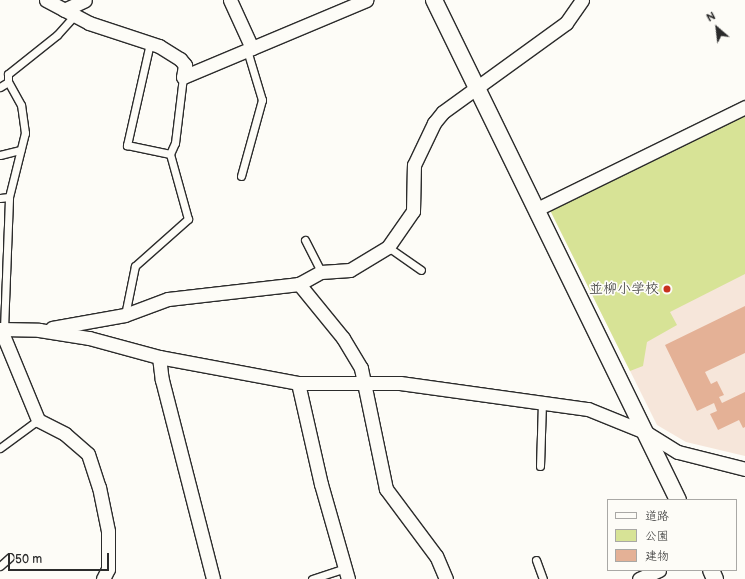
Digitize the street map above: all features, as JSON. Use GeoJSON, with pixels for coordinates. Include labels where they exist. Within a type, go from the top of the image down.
{"type":"FeatureCollection","features":[{"type":"Feature","properties":{"kind":"street"},"geometry":{"type":"LineString","coordinates":[[46,0],[69,13],[150,43],[180,59],[185,65],[183,77]]}},
{"type":"Feature","properties":{"kind":"street"},"geometry":{"type":"LineString","coordinates":[[69,13],[85,0]]}},
{"type":"Feature","properties":{"kind":"street"},"geometry":{"type":"LineString","coordinates":[[230,0],[249,49]]}},
{"type":"Feature","properties":{"kind":"street"},"geometry":{"type":"LineString","coordinates":[[183,77],[366,0]]}},
{"type":"Feature","properties":{"kind":"street"},"geometry":{"type":"LineString","coordinates":[[434,0],[647,433],[678,499]]}},
{"type":"Feature","properties":{"kind":"street"},"geometry":{"type":"LineString","coordinates":[[39,330],[86,324],[125,315],[168,299],[299,284],[321,272],[350,270],[388,247],[413,212],[414,165],[434,123],[443,112],[566,23],[582,0]]}},
{"type":"Feature","properties":{"kind":"street"},"geometry":{"type":"LineString","coordinates":[[537,209],[745,107]]}},
{"type":"Feature","properties":{"kind":"street"},"geometry":{"type":"LineString","coordinates":[[299,284],[343,338],[361,368],[386,488],[436,556],[446,579]]}},
{"type":"Feature","properties":{"kind":"street"},"geometry":{"type":"LineString","coordinates":[[103,579],[108,569],[108,531],[99,487],[88,454],[65,434],[38,420],[3,335],[2,329],[39,330],[89,338],[159,357],[298,383],[364,385],[400,383],[588,409],[647,433],[678,452],[745,469]]}},
{"type":"Feature","properties":{"kind":"street"},"geometry":{"type":"LineString","coordinates":[[159,357],[162,380],[213,579]]}},
{"type":"Feature","properties":{"kind":"street"},"geometry":{"type":"LineString","coordinates":[[298,383],[322,484],[347,573]]}},
{"type":"Feature","properties":{"kind":"street"},"geometry":{"type":"LineString","coordinates":[[639,579],[657,571]]}},
{"type":"Feature","properties":{"kind":"lane"},"geometry":{"type":"LineString","coordinates":[[2,329],[9,197],[20,150],[25,120],[21,105],[8,82],[8,74],[57,35],[69,13]]}},
{"type":"Feature","properties":{"kind":"lane"},"geometry":{"type":"LineString","coordinates":[[150,43],[127,145],[170,154]]}},
{"type":"Feature","properties":{"kind":"lane"},"geometry":{"type":"LineString","coordinates":[[242,176],[262,100],[249,49]]}},
{"type":"Feature","properties":{"kind":"lane"},"geometry":{"type":"LineString","coordinates":[[125,315],[135,266],[188,219],[170,154],[175,143],[183,77]]}},
{"type":"Feature","properties":{"kind":"lane"},"geometry":{"type":"LineString","coordinates":[[0,87],[8,82]]}},
{"type":"Feature","properties":{"kind":"lane"},"geometry":{"type":"LineString","coordinates":[[0,155],[20,150]]}},
{"type":"Feature","properties":{"kind":"lane"},"geometry":{"type":"LineString","coordinates":[[0,198],[9,197]]}},
{"type":"Feature","properties":{"kind":"lane"},"geometry":{"type":"LineString","coordinates":[[305,240],[321,272]]}},
{"type":"Feature","properties":{"kind":"lane"},"geometry":{"type":"LineString","coordinates":[[388,247],[421,270]]}},
{"type":"Feature","properties":{"kind":"lane"},"geometry":{"type":"LineString","coordinates":[[540,466],[542,403]]}},
{"type":"Feature","properties":{"kind":"lane"},"geometry":{"type":"LineString","coordinates":[[0,448],[38,420]]}},
{"type":"Feature","properties":{"kind":"lane"},"geometry":{"type":"LineString","coordinates":[[0,566],[10,557]]}},
{"type":"Feature","properties":{"kind":"lane"},"geometry":{"type":"LineString","coordinates":[[536,560],[544,579]]}},
{"type":"Feature","properties":{"kind":"lane"},"geometry":{"type":"LineString","coordinates":[[312,579],[347,573]]}},
{"type":"Feature","properties":{"kind":"shaded area","name":"並柳小学校"},"geometry":{"type":"Polygon","coordinates":[[[745,112],[745,456],[686,442],[657,425],[549,208],[745,112]]]}},
{"type":"Feature","properties":{"kind":"green space","name":"並柳小学校"},"geometry":{"type":"Polygon","coordinates":[[[745,112],[745,274],[670,312],[677,325],[647,342],[643,366],[630,371],[549,208],[745,112]]]}},
{"type":"Feature","properties":{"kind":"building"},"geometry":{"type":"Polygon","coordinates":[[[745,306],[745,353],[705,372],[711,384],[717,381],[724,395],[719,397],[722,403],[745,392],[745,427],[743,428],[739,420],[718,430],[710,414],[717,411],[714,403],[697,411],[665,345],[745,306]]]}},
{"type":"Feature","properties":{"kind":"place","name":"並柳小学校"},"geometry":{"type":"Point","coordinates":[667,289]}}]}
